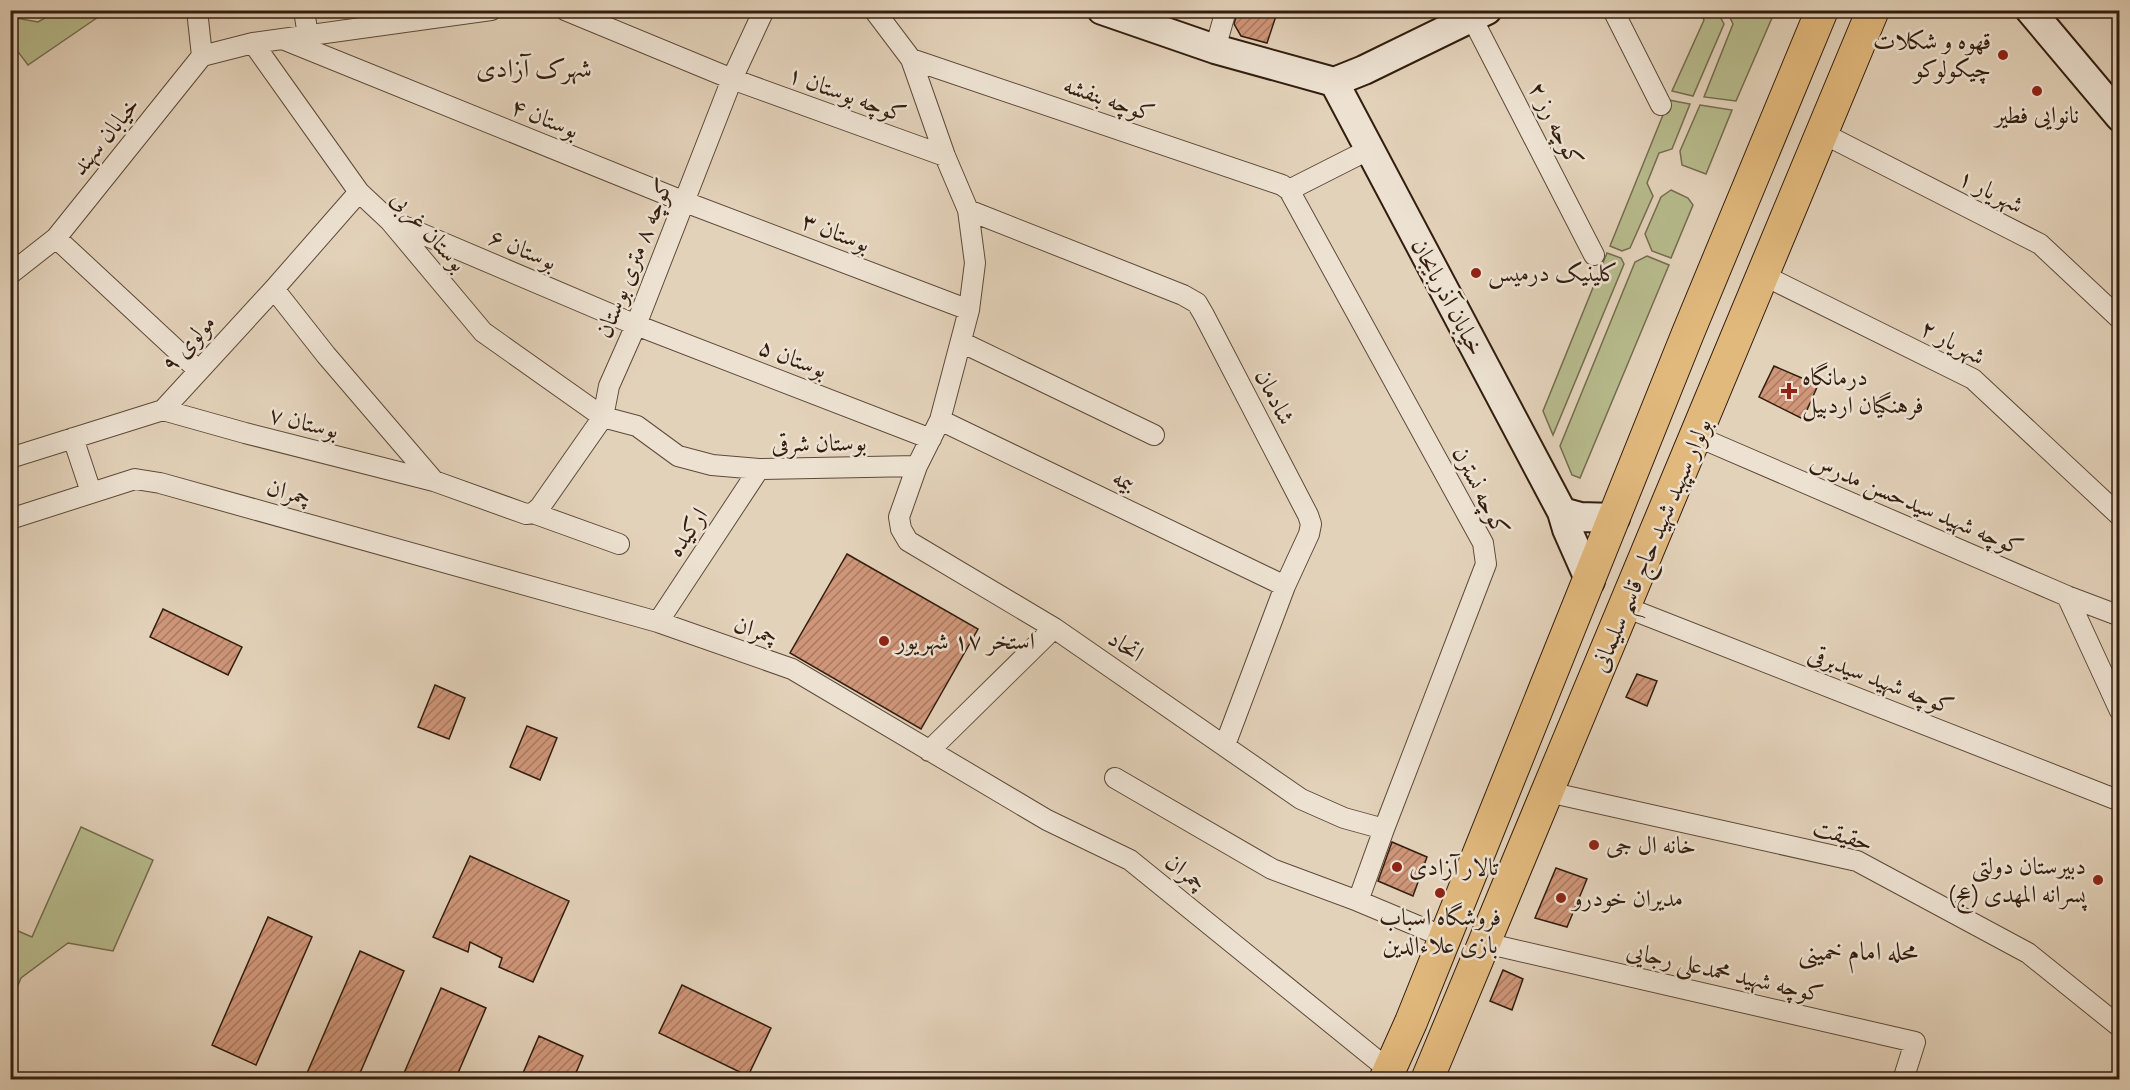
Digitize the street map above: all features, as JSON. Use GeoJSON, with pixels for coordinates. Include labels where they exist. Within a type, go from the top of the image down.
{"type":"FeatureCollection","features":[{"type":"Feature","properties":{"kind":"main road","name":"بولوار سپهبد شهید حاج قاسم سلیمانی"},"geometry":{"type":"LineString","coordinates":[[1387,1075],[1411,1022],[1688,333],[1822,10]]}},
{"type":"Feature","properties":{"kind":"main road","name":"بولوار سپهبد شهید حاج قاسم سلیمانی"},"geometry":{"type":"LineString","coordinates":[[1427,1080],[1873,10]]}},
{"type":"Feature","properties":{"kind":"main road"},"geometry":{"type":"LineString","coordinates":[[1688,333],[1703,325],[1713,316],[1748,238],[1753,236],[1765,238],[1768,244],[1766,269]]}},
{"type":"Feature","properties":{"kind":"street"},"geometry":{"type":"LineString","coordinates":[[197,10],[202,56],[253,43],[491,10]]}},
{"type":"Feature","properties":{"kind":"street"},"geometry":{"type":"LineString","coordinates":[[304,10],[308,36]]}},
{"type":"Feature","properties":{"kind":"street","name":"کوچه بوستان ۱"},"geometry":{"type":"LineString","coordinates":[[565,10],[732,79],[945,156]]}},
{"type":"Feature","properties":{"kind":"street","name":"کوچه ۸ متری بوستان"},"geometry":{"type":"LineString","coordinates":[[533,513],[540,507],[603,417],[609,386],[636,325],[732,79],[764,10]]}},
{"type":"Feature","properties":{"kind":"street"},"geometry":{"type":"LineString","coordinates":[[874,10],[911,59],[945,156],[968,210],[975,263],[969,310],[940,420],[917,466]]}},
{"type":"Feature","properties":{"kind":"street"},"geometry":{"type":"LineString","coordinates":[[1102,10],[1215,49],[1334,82],[1479,14]]}},
{"type":"Feature","properties":{"kind":"street"},"geometry":{"type":"LineString","coordinates":[[1215,49],[1226,10]]}},
{"type":"Feature","properties":{"kind":"street"},"geometry":{"type":"LineString","coordinates":[[1613,10],[1661,105]]}},
{"type":"Feature","properties":{"kind":"street"},"geometry":{"type":"LineString","coordinates":[[2030,10],[2120,117]]}},
{"type":"Feature","properties":{"kind":"street","name":"کوچه رز ۲"},"geometry":{"type":"LineString","coordinates":[[1479,14],[1594,255]]}},
{"type":"Feature","properties":{"kind":"street","name":"بوستان ۴"},"geometry":{"type":"LineString","coordinates":[[285,40],[685,202]]}},
{"type":"Feature","properties":{"kind":"street","name":"بوستان غربی"},"geometry":{"type":"LineString","coordinates":[[253,43],[359,192],[390,221],[483,332],[603,417]]}},
{"type":"Feature","properties":{"kind":"street","name":"خیابان سهند"},"geometry":{"type":"LineString","coordinates":[[10,274],[56,238],[202,56]]}},
{"type":"Feature","properties":{"kind":"street","name":"کوچه بنفشه"},"geometry":{"type":"LineString","coordinates":[[911,59],[1282,185],[1289,190]]}},
{"type":"Feature","properties":{"kind":"street","name":"خیابان آذربایجان"},"geometry":{"type":"LineString","coordinates":[[1334,82],[1562,512],[1590,581]]}},
{"type":"Feature","properties":{"kind":"street","name":"شهریار ۱"},"geometry":{"type":"LineString","coordinates":[[1822,134],[2040,244],[2120,319]]}},
{"type":"Feature","properties":{"kind":"street"},"geometry":{"type":"LineString","coordinates":[[1289,190],[1370,149]]}},
{"type":"Feature","properties":{"kind":"street","name":"کوچه نسترن"},"geometry":{"type":"LineString","coordinates":[[1289,190],[1483,543],[1486,564],[1358,901]]}},
{"type":"Feature","properties":{"kind":"street","name":"مولوی ۹"},"geometry":{"type":"LineString","coordinates":[[10,458],[163,410],[359,192]]}},
{"type":"Feature","properties":{"kind":"street","name":"بوستان ۳"},"geometry":{"type":"LineString","coordinates":[[685,202],[969,310]]}},
{"type":"Feature","properties":{"kind":"street","name":"شادمان"},"geometry":{"type":"LineString","coordinates":[[968,210],[1183,295],[1197,303],[1311,524],[1225,745]]}},
{"type":"Feature","properties":{"kind":"street","name":"بوستان ۶"},"geometry":{"type":"LineString","coordinates":[[390,221],[636,325]]}},
{"type":"Feature","properties":{"kind":"street"},"geometry":{"type":"LineString","coordinates":[[56,238],[198,370]]}},
{"type":"Feature","properties":{"kind":"street","name":"شهریار ۲"},"geometry":{"type":"LineString","coordinates":[[1766,269],[1973,379],[2120,516]]}},
{"type":"Feature","properties":{"kind":"street","name":"بوستان ۷"},"geometry":{"type":"LineString","coordinates":[[274,289],[326,355],[434,481]]}},
{"type":"Feature","properties":{"kind":"street","name":"بوستان ۵"},"geometry":{"type":"LineString","coordinates":[[636,325],[931,439]]}},
{"type":"Feature","properties":{"kind":"street"},"geometry":{"type":"LineString","coordinates":[[961,342],[1154,435]]}},
{"type":"Feature","properties":{"kind":"street","name":"بوستان ۷"},"geometry":{"type":"LineString","coordinates":[[163,410],[434,481],[618,544]]}},
{"type":"Feature","properties":{"kind":"street","name":"بوستان شرقی"},"geometry":{"type":"LineString","coordinates":[[603,417],[637,426],[678,456],[712,465],[759,469],[917,466]]}},
{"type":"Feature","properties":{"kind":"street","name":"بیمه"},"geometry":{"type":"LineString","coordinates":[[940,420],[1286,586]]}},
{"type":"Feature","properties":{"kind":"street","name":"کوچه شهید سیدحسن مدرس"},"geometry":{"type":"LineString","coordinates":[[1696,436],[2067,596],[2120,616]]}},
{"type":"Feature","properties":{"kind":"street"},"geometry":{"type":"LineString","coordinates":[[73,438],[91,492]]}},
{"type":"Feature","properties":{"kind":"street","name":"اتحاد"},"geometry":{"type":"LineString","coordinates":[[917,466],[899,517],[900,529],[908,542],[1054,628],[1301,799],[1344,818],[1384,829]]}},
{"type":"Feature","properties":{"kind":"street","name":"ارکیده"},"geometry":{"type":"LineString","coordinates":[[658,622],[759,469]]}},
{"type":"Feature","properties":{"kind":"street","name":"چمران"},"geometry":{"type":"LineString","coordinates":[[10,519],[135,479],[160,483],[658,622],[792,669],[1047,820],[1130,860],[1387,1075]]}},
{"type":"Feature","properties":{"kind":"street"},"geometry":{"type":"LineString","coordinates":[[1562,512],[1580,517],[1615,518]]}},
{"type":"Feature","properties":{"kind":"street"},"geometry":{"type":"LineString","coordinates":[[2067,596],[2120,711]]}},
{"type":"Feature","properties":{"kind":"street","name":"کوچه شهید سیدبرقی"},"geometry":{"type":"LineString","coordinates":[[1625,607],[2120,801]]}},
{"type":"Feature","properties":{"kind":"street"},"geometry":{"type":"LineString","coordinates":[[929,751],[1054,628]]}},
{"type":"Feature","properties":{"kind":"street"},"geometry":{"type":"LineString","coordinates":[[1115,778],[1272,869],[1358,901],[1444,937]]}},
{"type":"Feature","properties":{"kind":"street","name":"حقیقت"},"geometry":{"type":"LineString","coordinates":[[1548,792],[1857,861],[2028,953],[2120,1027]]}},
{"type":"Feature","properties":{"kind":"street","name":"کوچه شهید محمدعلی رجایی"},"geometry":{"type":"LineString","coordinates":[[1485,943],[1916,1042],[1903,1080]]}},
{"type":"Feature","properties":{"kind":"green space"},"geometry":{"type":"Polygon","coordinates":[[[57,11],[107,11],[28,65],[11,39],[16,18],[38,22],[57,11]]]}},
{"type":"Feature","properties":{"kind":"green space"},"geometry":{"type":"Polygon","coordinates":[[[1699,11],[1717,11],[1724,24],[1693,96],[1672,91],[1704,20],[1699,11]]]}},
{"type":"Feature","properties":{"kind":"green space"},"geometry":{"type":"Polygon","coordinates":[[[1727,11],[1775,11],[1736,101],[1704,97],[1733,24],[1727,11]]]}},
{"type":"Feature","properties":{"kind":"green space"},"geometry":{"type":"Polygon","coordinates":[[[1669,100],[1690,104],[1672,149],[1659,153],[1647,183],[1653,196],[1630,248],[1622,251],[1610,246],[1669,100]]]}},
{"type":"Feature","properties":{"kind":"green space"},"geometry":{"type":"Polygon","coordinates":[[[1700,105],[1732,110],[1706,174],[1682,165],[1680,151],[1700,105]]]}},
{"type":"Feature","properties":{"kind":"green space"},"geometry":{"type":"Polygon","coordinates":[[[1671,190],[1688,198],[1693,205],[1671,258],[1652,251],[1645,234],[1661,197],[1671,190]]]}},
{"type":"Feature","properties":{"kind":"green space"},"geometry":{"type":"Polygon","coordinates":[[[1607,253],[1621,258],[1624,264],[1553,435],[1543,411],[1607,253]]]}},
{"type":"Feature","properties":{"kind":"green space"},"geometry":{"type":"Polygon","coordinates":[[[1647,256],[1669,265],[1580,478],[1572,475],[1560,446],[1635,262],[1647,256]]]}},
{"type":"Feature","properties":{"kind":"green space"},"geometry":{"type":"Polygon","coordinates":[[[81,827],[153,860],[113,951],[68,943],[21,978],[11,1002],[11,928],[32,937],[81,827]]]}},
{"type":"Feature","properties":{"kind":"building"},"geometry":{"type":"Polygon","coordinates":[[[1238,10],[1278,10],[1267,43],[1241,36],[1234,24],[1238,10]]]}},
{"type":"Feature","properties":{"kind":"building","name":"درمانگاه فرهنگیان اردبیل"},"geometry":{"type":"Polygon","coordinates":[[[1774,366],[1818,385],[1803,419],[1759,397],[1774,366]]]}},
{"type":"Feature","properties":{"kind":"building","name":"استخر ١٧ شهریور"},"geometry":{"type":"Polygon","coordinates":[[[847,554],[978,629],[921,729],[790,653],[847,554]]]}},
{"type":"Feature","properties":{"kind":"building"},"geometry":{"type":"Polygon","coordinates":[[[163,609],[242,647],[228,675],[150,637],[163,609]]]}},
{"type":"Feature","properties":{"kind":"building"},"geometry":{"type":"Polygon","coordinates":[[[1637,674],[1657,681],[1647,706],[1626,697],[1637,674]]]}},
{"type":"Feature","properties":{"kind":"building"},"geometry":{"type":"Polygon","coordinates":[[[435,685],[465,698],[449,739],[418,727],[435,685]]]}},
{"type":"Feature","properties":{"kind":"building"},"geometry":{"type":"Polygon","coordinates":[[[527,726],[557,738],[540,780],[510,767],[527,726]]]}},
{"type":"Feature","properties":{"kind":"building","name":"تالار آزادی"},"geometry":{"type":"Polygon","coordinates":[[[1392,842],[1427,857],[1413,896],[1378,881],[1392,842]]]}},
{"type":"Feature","properties":{"kind":"building"},"geometry":{"type":"Polygon","coordinates":[[[470,856],[569,901],[533,982],[499,967],[502,958],[470,942],[468,952],[433,937],[470,856]]]}},
{"type":"Feature","properties":{"kind":"building","name":"مدیران خودرو"},"geometry":{"type":"Polygon","coordinates":[[[1556,868],[1587,879],[1567,927],[1535,918],[1556,868]]]}},
{"type":"Feature","properties":{"kind":"building"},"geometry":{"type":"Polygon","coordinates":[[[268,917],[312,937],[256,1065],[212,1045],[268,917]]]}},
{"type":"Feature","properties":{"kind":"building"},"geometry":{"type":"Polygon","coordinates":[[[360,951],[404,971],[357,1080],[304,1080],[360,951]]]}},
{"type":"Feature","properties":{"kind":"building"},"geometry":{"type":"Polygon","coordinates":[[[1503,970],[1523,979],[1512,1010],[1490,1001],[1503,970]]]}},
{"type":"Feature","properties":{"kind":"building"},"geometry":{"type":"Polygon","coordinates":[[[682,985],[771,1028],[748,1076],[659,1033],[682,985]]]}},
{"type":"Feature","properties":{"kind":"building"},"geometry":{"type":"Polygon","coordinates":[[[441,988],[486,1008],[455,1080],[401,1080],[441,988]]]}},
{"type":"Feature","properties":{"kind":"building"},"geometry":{"type":"Polygon","coordinates":[[[539,1036],[583,1056],[573,1080],[520,1080],[539,1036]]]}},
{"type":"Feature","properties":{"kind":"place","name":"قهوه و شکلات چیکولوکو"},"geometry":{"type":"Point","coordinates":[2003,55]}},
{"type":"Feature","properties":{"kind":"place","name":"نانوایی فطیر"},"geometry":{"type":"Point","coordinates":[2037,91]}},
{"type":"Feature","properties":{"kind":"place","name":"کلینیک درمیس"},"geometry":{"type":"Point","coordinates":[1476,273]}},
{"type":"Feature","properties":{"kind":"place","name":"درمانگاه فرهنگیان اردبیل"},"geometry":{"type":"Point","coordinates":[1789,391]}},
{"type":"Feature","properties":{"kind":"place","name":"استخر ١٧ شهریور"},"geometry":{"type":"Point","coordinates":[884,641]}},
{"type":"Feature","properties":{"kind":"place","name":"خانه ال جی"},"geometry":{"type":"Point","coordinates":[1594,845]}},
{"type":"Feature","properties":{"kind":"place","name":"تالار آزادی"},"geometry":{"type":"Point","coordinates":[1397,867]}},
{"type":"Feature","properties":{"kind":"place","name":"دبیرستان دولتی پسرانه المهدی (عج)"},"geometry":{"type":"Point","coordinates":[2098,880]}},
{"type":"Feature","properties":{"kind":"place","name":"فروشگاه اسباب بازی علاءالدین"},"geometry":{"type":"Point","coordinates":[1440,893]}},
{"type":"Feature","properties":{"kind":"place","name":"مدیران خودرو"},"geometry":{"type":"Point","coordinates":[1561,898]}},
{"type":"Feature","properties":{"kind":"district","name":"شهرک آزادی"},"geometry":{"type":"Point","coordinates":[534,68]}},
{"type":"Feature","properties":{"kind":"district","name":"محله امام خمینی"},"geometry":{"type":"Point","coordinates":[1858,951]}}]}
